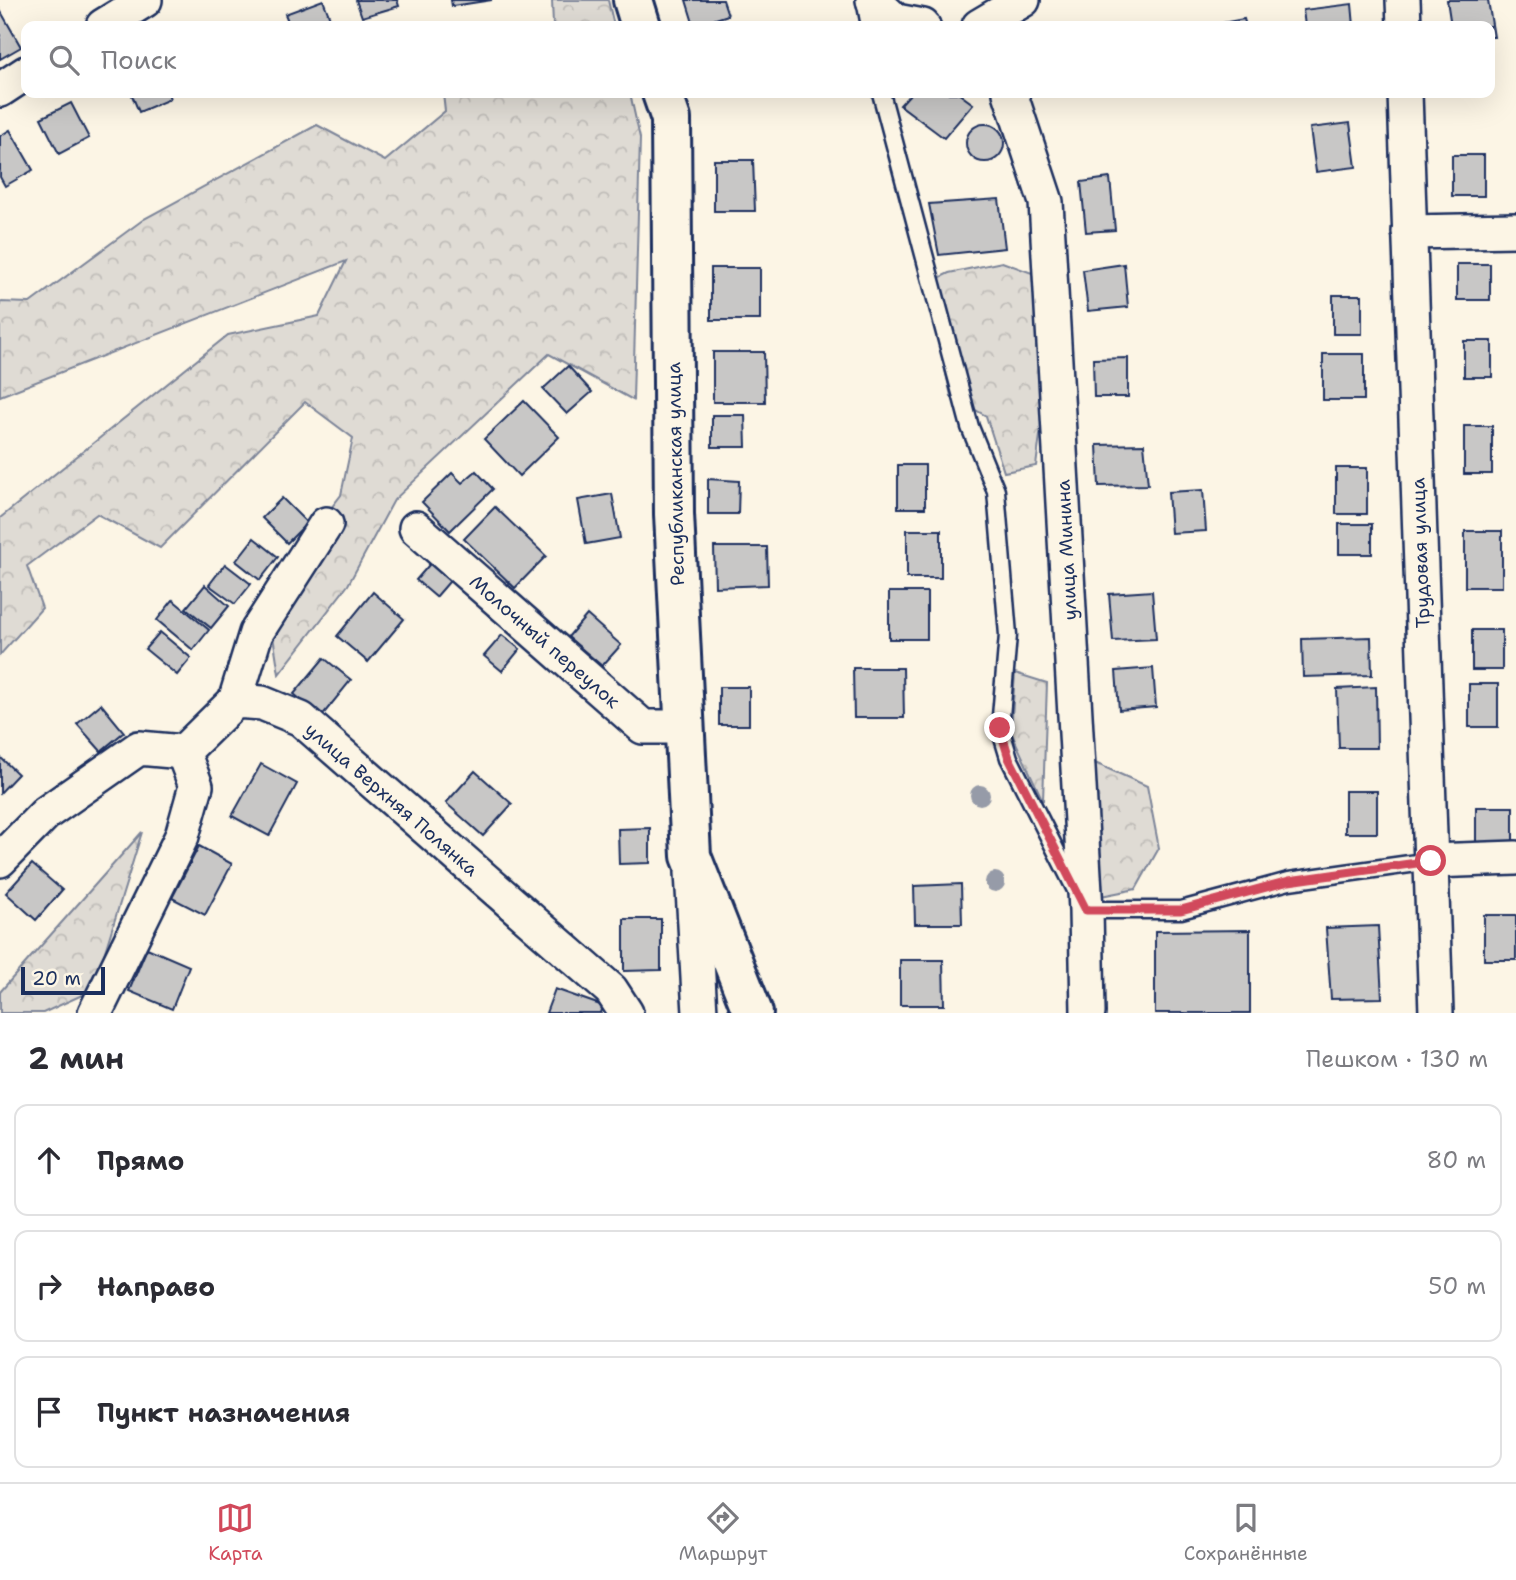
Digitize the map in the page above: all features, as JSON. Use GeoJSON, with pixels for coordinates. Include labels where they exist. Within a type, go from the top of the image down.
{"type":"FeatureCollection","features":[{"type":"Feature","properties":{"kind":"street"},"geometry":{"type":"LineString","coordinates":[[111,21],[145,0]]}},
{"type":"Feature","properties":{"kind":"street"},"geometry":{"type":"LineString","coordinates":[[633,0],[639,21]]}},
{"type":"Feature","properties":{"kind":"street"},"geometry":{"type":"LineString","coordinates":[[873,0],[896,21]]}},
{"type":"Feature","properties":{"kind":"street"},"geometry":{"type":"LineString","coordinates":[[987,21],[1023,0]]}},
{"type":"Feature","properties":{"kind":"street"},"geometry":{"type":"LineString","coordinates":[[1403,0],[1404,21]]}},
{"type":"Feature","properties":{"kind":"street"},"geometry":{"type":"LineString","coordinates":[[0,89],[21,76]]}},
{"type":"Feature","properties":{"kind":"street","name":"Республиканская улица"},"geometry":{"type":"LineString","coordinates":[[664,98],[671,119],[674,514],[691,856],[753,1013]]}},
{"type":"Feature","properties":{"kind":"street","name":"улица Минина"},"geometry":{"type":"LineString","coordinates":[[1012,98],[1046,202],[1086,910],[1088,1013]]}},
{"type":"Feature","properties":{"kind":"street","name":"Трудовая улица"},"geometry":{"type":"LineString","coordinates":[[1405,98],[1436,1013]]}},
{"type":"Feature","properties":{"kind":"street"},"geometry":{"type":"LineString","coordinates":[[1409,232],[1516,230]]}},
{"type":"Feature","properties":{"kind":"street"},"geometry":{"type":"LineString","coordinates":[[0,860],[46,813],[139,748],[183,752],[235,702],[256,633],[326,524]]}},
{"type":"Feature","properties":{"kind":"street","name":"Молочный переулок"},"geometry":{"type":"LineString","coordinates":[[416,528],[643,727],[683,727]]}},
{"type":"Feature","properties":{"kind":"street","name":"улица Верхняя Полянка"},"geometry":{"type":"LineString","coordinates":[[235,702],[262,703],[301,719],[611,990],[626,1013]]}},
{"type":"Feature","properties":{"kind":"street"},"geometry":{"type":"LineString","coordinates":[[90,1010],[182,836],[196,786],[183,752]]}},
{"type":"Feature","properties":{"kind":"street"},"geometry":{"type":"LineString","coordinates":[[691,856],[700,1013]]}},
{"type":"Feature","properties":{"kind":"street"},"geometry":{"type":"LineString","coordinates":[[1431,861],[1516,858]]}},
{"type":"Feature","properties":{"kind":"lane"},"geometry":{"type":"LineString","coordinates":[[866,0],[869,21]]}},
{"type":"Feature","properties":{"kind":"lane"},"geometry":{"type":"LineString","coordinates":[[882,98],[970,427],[996,491],[1008,635],[1000,728],[1009,758],[1086,910],[1181,910],[1289,881],[1431,861]]}},
{"type":"Feature","properties":{"kind":"green space"},"geometry":{"type":"Polygon","coordinates":[[[552,0],[608,0],[613,21],[553,21],[552,0]]]}},
{"type":"Feature","properties":{"kind":"green space"},"geometry":{"type":"Polygon","coordinates":[[[444,98],[631,98],[640,138],[633,400],[549,354],[394,500],[348,585],[279,674],[266,592],[341,495],[353,438],[305,402],[160,548],[97,514],[27,566],[42,608],[0,655],[0,518],[228,335],[319,316],[346,261],[0,396],[0,302],[30,303],[144,219],[317,125],[385,161],[445,111],[444,98]]]}},
{"type":"Feature","properties":{"kind":"green space"},"geometry":{"type":"Polygon","coordinates":[[[1002,262],[1032,273],[1044,405],[1036,466],[1004,472],[986,416],[951,396],[926,284],[949,273],[1002,262]]]}},
{"type":"Feature","properties":{"kind":"green space"},"geometry":{"type":"Polygon","coordinates":[[[1015,673],[1047,683],[1043,801],[1011,732],[1015,673]]]}},
{"type":"Feature","properties":{"kind":"green space"},"geometry":{"type":"Polygon","coordinates":[[[1095,763],[1147,786],[1159,848],[1136,889],[1101,896],[1095,763]]]}},
{"type":"Feature","properties":{"kind":"green space"},"geometry":{"type":"Polygon","coordinates":[[[142,832],[93,990],[43,1013],[0,1013],[0,992],[142,832]]]}},
{"type":"Feature","properties":{"kind":"building"},"geometry":{"type":"Polygon","coordinates":[[[323,0],[331,21],[288,21],[285,14],[323,0]]]}},
{"type":"Feature","properties":{"kind":"building"},"geometry":{"type":"Polygon","coordinates":[[[356,0],[397,0],[399,6],[362,17],[356,0]]]}},
{"type":"Feature","properties":{"kind":"building"},"geometry":{"type":"Polygon","coordinates":[[[451,0],[492,0],[452,6],[451,0]]]}},
{"type":"Feature","properties":{"kind":"building"},"geometry":{"type":"Polygon","coordinates":[[[686,0],[723,0],[728,15],[709,21],[692,21],[686,0]]]}},
{"type":"Feature","properties":{"kind":"building"},"geometry":{"type":"Polygon","coordinates":[[[1447,0],[1488,0],[1491,21],[1450,21],[1447,0]]]}},
{"type":"Feature","properties":{"kind":"building"},"geometry":{"type":"Polygon","coordinates":[[[1352,4],[1354,21],[1304,21],[1303,10],[1352,4]]]}},
{"type":"Feature","properties":{"kind":"building"},"geometry":{"type":"Polygon","coordinates":[[[0,10],[21,47],[0,59],[0,10]]]}},
{"type":"Feature","properties":{"kind":"building"},"geometry":{"type":"Polygon","coordinates":[[[133,98],[170,98],[170,99],[139,112],[133,98]]]}},
{"type":"Feature","properties":{"kind":"building"},"geometry":{"type":"Polygon","coordinates":[[[906,98],[965,98],[973,104],[944,138],[900,105],[906,98]]]}},
{"type":"Feature","properties":{"kind":"building"},"geometry":{"type":"Polygon","coordinates":[[[71,103],[89,138],[59,154],[41,118],[71,103]]]}},
{"type":"Feature","properties":{"kind":"building"},"geometry":{"type":"Polygon","coordinates":[[[1350,123],[1356,167],[1316,172],[1310,128],[1350,123]]]}},
{"type":"Feature","properties":{"kind":"building"},"geometry":{"type":"Polygon","coordinates":[[[985,124],[998,130],[1004,143],[998,156],[985,162],[972,156],[966,143],[972,130],[985,124]]]}},
{"type":"Feature","properties":{"kind":"building"},"geometry":{"type":"Polygon","coordinates":[[[10,130],[33,170],[5,186],[0,177],[0,136],[10,130]]]}},
{"type":"Feature","properties":{"kind":"building"},"geometry":{"type":"Polygon","coordinates":[[[1452,155],[1484,155],[1484,196],[1452,196],[1452,155]]]}},
{"type":"Feature","properties":{"kind":"building"},"geometry":{"type":"Polygon","coordinates":[[[714,160],[753,160],[755,211],[714,211],[714,160]]]}},
{"type":"Feature","properties":{"kind":"building"},"geometry":{"type":"Polygon","coordinates":[[[1110,178],[1115,230],[1086,232],[1081,182],[1110,178]]]}},
{"type":"Feature","properties":{"kind":"building"},"geometry":{"type":"Polygon","coordinates":[[[999,199],[1005,248],[939,255],[929,204],[999,199]]]}},
{"type":"Feature","properties":{"kind":"building"},"geometry":{"type":"Polygon","coordinates":[[[1124,264],[1128,307],[1088,311],[1083,270],[1124,264]]]}},
{"type":"Feature","properties":{"kind":"building"},"geometry":{"type":"Polygon","coordinates":[[[1457,264],[1490,264],[1490,300],[1457,300],[1457,264]]]}},
{"type":"Feature","properties":{"kind":"building"},"geometry":{"type":"Polygon","coordinates":[[[711,268],[760,268],[760,320],[711,320],[711,268]]]}},
{"type":"Feature","properties":{"kind":"building"},"geometry":{"type":"Polygon","coordinates":[[[1333,295],[1362,295],[1362,334],[1333,334],[1333,295]]]}},
{"type":"Feature","properties":{"kind":"building"},"geometry":{"type":"Polygon","coordinates":[[[1464,341],[1492,341],[1492,377],[1464,377],[1464,341]]]}},
{"type":"Feature","properties":{"kind":"building"},"geometry":{"type":"Polygon","coordinates":[[[713,352],[764,352],[765,402],[713,402],[713,352]]]}},
{"type":"Feature","properties":{"kind":"building"},"geometry":{"type":"Polygon","coordinates":[[[1323,354],[1364,354],[1364,400],[1323,400],[1323,354]]]}},
{"type":"Feature","properties":{"kind":"building"},"geometry":{"type":"Polygon","coordinates":[[[1128,358],[1128,397],[1094,397],[1093,359],[1128,358]]]}},
{"type":"Feature","properties":{"kind":"building"},"geometry":{"type":"Polygon","coordinates":[[[568,366],[592,392],[567,414],[543,389],[568,366]]]}},
{"type":"Feature","properties":{"kind":"building"},"geometry":{"type":"Polygon","coordinates":[[[524,401],[559,437],[519,476],[484,439],[524,401]]]}},
{"type":"Feature","properties":{"kind":"building"},"geometry":{"type":"Polygon","coordinates":[[[712,415],[745,415],[746,447],[712,447],[712,415]]]}},
{"type":"Feature","properties":{"kind":"building"},"geometry":{"type":"Polygon","coordinates":[[[1464,426],[1492,426],[1492,474],[1464,474],[1464,426]]]}},
{"type":"Feature","properties":{"kind":"building"},"geometry":{"type":"Polygon","coordinates":[[[1144,444],[1148,485],[1099,486],[1097,445],[1144,444]]]}},
{"type":"Feature","properties":{"kind":"building"},"geometry":{"type":"Polygon","coordinates":[[[898,465],[925,465],[925,508],[898,508],[898,465]]]}},
{"type":"Feature","properties":{"kind":"building"},"geometry":{"type":"Polygon","coordinates":[[[1336,468],[1367,468],[1367,514],[1336,514],[1336,468]]]}},
{"type":"Feature","properties":{"kind":"building"},"geometry":{"type":"Polygon","coordinates":[[[476,471],[493,489],[450,531],[422,502],[452,473],[462,483],[476,471]]]}},
{"type":"Feature","properties":{"kind":"building"},"geometry":{"type":"Polygon","coordinates":[[[708,479],[739,481],[738,514],[708,514],[708,479]]]}},
{"type":"Feature","properties":{"kind":"building"},"geometry":{"type":"Polygon","coordinates":[[[1203,490],[1206,531],[1171,533],[1168,492],[1203,490]]]}},
{"type":"Feature","properties":{"kind":"building"},"geometry":{"type":"Polygon","coordinates":[[[612,494],[620,538],[586,544],[578,500],[612,494]]]}},
{"type":"Feature","properties":{"kind":"building"},"geometry":{"type":"Polygon","coordinates":[[[282,498],[307,523],[287,543],[262,518],[282,498]]]}},
{"type":"Feature","properties":{"kind":"building"},"geometry":{"type":"Polygon","coordinates":[[[495,507],[546,556],[515,588],[464,539],[495,507]]]}},
{"type":"Feature","properties":{"kind":"building"},"geometry":{"type":"Polygon","coordinates":[[[1339,524],[1372,524],[1372,554],[1339,554],[1339,524]]]}},
{"type":"Feature","properties":{"kind":"building"},"geometry":{"type":"Polygon","coordinates":[[[907,530],[941,530],[941,578],[907,578],[907,530]]]}},
{"type":"Feature","properties":{"kind":"building"},"geometry":{"type":"Polygon","coordinates":[[[1465,531],[1502,531],[1502,587],[1465,587],[1465,531]]]}},
{"type":"Feature","properties":{"kind":"building"},"geometry":{"type":"Polygon","coordinates":[[[254,538],[278,557],[260,580],[236,561],[254,538]]]}},
{"type":"Feature","properties":{"kind":"building"},"geometry":{"type":"Polygon","coordinates":[[[714,547],[767,547],[768,585],[715,587],[714,547]]]}},
{"type":"Feature","properties":{"kind":"building"},"geometry":{"type":"Polygon","coordinates":[[[435,558],[455,575],[436,597],[416,580],[435,558]]]}},
{"type":"Feature","properties":{"kind":"building"},"geometry":{"type":"Polygon","coordinates":[[[225,564],[251,584],[235,604],[209,585],[225,564]]]}},
{"type":"Feature","properties":{"kind":"building"},"geometry":{"type":"Polygon","coordinates":[[[205,585],[229,606],[211,628],[186,608],[205,585]]]}},
{"type":"Feature","properties":{"kind":"building"},"geometry":{"type":"Polygon","coordinates":[[[1152,591],[1156,639],[1113,641],[1109,594],[1152,591]]]}},
{"type":"Feature","properties":{"kind":"building"},"geometry":{"type":"Polygon","coordinates":[[[373,592],[404,619],[368,662],[337,636],[373,592]]]}},
{"type":"Feature","properties":{"kind":"building"},"geometry":{"type":"Polygon","coordinates":[[[889,592],[927,592],[927,639],[889,639],[889,592]]]}},
{"type":"Feature","properties":{"kind":"building"},"geometry":{"type":"Polygon","coordinates":[[[173,600],[209,630],[193,650],[157,620],[173,600]]]}},
{"type":"Feature","properties":{"kind":"building"},"geometry":{"type":"Polygon","coordinates":[[[587,615],[621,645],[602,666],[568,637],[587,615]]]}},
{"type":"Feature","properties":{"kind":"building"},"geometry":{"type":"Polygon","coordinates":[[[1472,630],[1502,630],[1502,670],[1472,670],[1472,630]]]}},
{"type":"Feature","properties":{"kind":"building"},"geometry":{"type":"Polygon","coordinates":[[[160,632],[191,658],[177,675],[145,649],[160,632]]]}},
{"type":"Feature","properties":{"kind":"building"},"geometry":{"type":"Polygon","coordinates":[[[502,635],[520,649],[502,671],[484,656],[502,635]]]}},
{"type":"Feature","properties":{"kind":"building"},"geometry":{"type":"Polygon","coordinates":[[[1371,637],[1372,675],[1303,677],[1302,639],[1371,637]]]}},
{"type":"Feature","properties":{"kind":"building"},"geometry":{"type":"Polygon","coordinates":[[[324,658],[351,680],[321,717],[294,694],[324,658]]]}},
{"type":"Feature","properties":{"kind":"building"},"geometry":{"type":"Polygon","coordinates":[[[853,668],[903,668],[904,718],[854,718],[853,668]]]}},
{"type":"Feature","properties":{"kind":"building"},"geometry":{"type":"Polygon","coordinates":[[[1153,668],[1156,707],[1119,710],[1116,671],[1153,668]]]}},
{"type":"Feature","properties":{"kind":"building"},"geometry":{"type":"Polygon","coordinates":[[[1469,684],[1498,684],[1498,727],[1469,727],[1469,684]]]}},
{"type":"Feature","properties":{"kind":"building"},"geometry":{"type":"Polygon","coordinates":[[[719,687],[749,687],[749,725],[719,725],[719,687]]]}},
{"type":"Feature","properties":{"kind":"building"},"geometry":{"type":"Polygon","coordinates":[[[1376,687],[1377,748],[1339,748],[1337,689],[1376,687]]]}},
{"type":"Feature","properties":{"kind":"building"},"geometry":{"type":"Polygon","coordinates":[[[101,704],[124,732],[101,751],[77,724],[101,704]]]}},
{"type":"Feature","properties":{"kind":"building"},"geometry":{"type":"Polygon","coordinates":[[[0,757],[18,774],[0,793],[0,757]]]}},
{"type":"Feature","properties":{"kind":"building"},"geometry":{"type":"Polygon","coordinates":[[[261,764],[297,784],[269,836],[232,816],[261,764]]]}},
{"type":"Feature","properties":{"kind":"building"},"geometry":{"type":"Polygon","coordinates":[[[475,771],[512,804],[483,836],[446,803],[475,771]]]}},
{"type":"Feature","properties":{"kind":"building"},"geometry":{"type":"Polygon","coordinates":[[[1345,791],[1377,791],[1377,833],[1345,833],[1345,791]]]}},
{"type":"Feature","properties":{"kind":"building"},"geometry":{"type":"Polygon","coordinates":[[[1476,807],[1513,807],[1513,842],[1476,842],[1476,807]]]}},
{"type":"Feature","properties":{"kind":"building"},"geometry":{"type":"Polygon","coordinates":[[[650,828],[650,863],[619,864],[618,829],[650,828]]]}},
{"type":"Feature","properties":{"kind":"building"},"geometry":{"type":"Polygon","coordinates":[[[199,846],[232,864],[205,915],[172,898],[199,846]]]}},
{"type":"Feature","properties":{"kind":"building"},"geometry":{"type":"Polygon","coordinates":[[[32,864],[62,890],[36,920],[6,893],[32,864]]]}},
{"type":"Feature","properties":{"kind":"building"},"geometry":{"type":"Polygon","coordinates":[[[961,884],[962,924],[915,924],[914,886],[961,884]]]}},
{"type":"Feature","properties":{"kind":"building"},"geometry":{"type":"Polygon","coordinates":[[[1484,915],[1516,915],[1516,960],[1484,960],[1484,915]]]}},
{"type":"Feature","properties":{"kind":"building"},"geometry":{"type":"Polygon","coordinates":[[[624,919],[661,919],[661,970],[624,971],[624,919]]]}},
{"type":"Feature","properties":{"kind":"building"},"geometry":{"type":"Polygon","coordinates":[[[1378,926],[1382,998],[1331,999],[1326,928],[1378,926]]]}},
{"type":"Feature","properties":{"kind":"building"},"geometry":{"type":"Polygon","coordinates":[[[1250,930],[1250,1013],[1155,1013],[1155,931],[1250,930]]]}},
{"type":"Feature","properties":{"kind":"building"},"geometry":{"type":"Polygon","coordinates":[[[147,948],[189,966],[172,1009],[129,991],[147,948]]]}},
{"type":"Feature","properties":{"kind":"building"},"geometry":{"type":"Polygon","coordinates":[[[900,960],[943,960],[944,1005],[900,1005],[900,960]]]}},
{"type":"Feature","properties":{"kind":"building"},"geometry":{"type":"Polygon","coordinates":[[[555,989],[603,1006],[601,1013],[546,1013],[555,989]]]}},
{"type":"Feature","properties":{"kind":"route"},"geometry":{"type":"LineString","coordinates":[[1000,728],[1009,758],[1086,910],[1181,910],[1289,881],[1431,861]]}}]}
